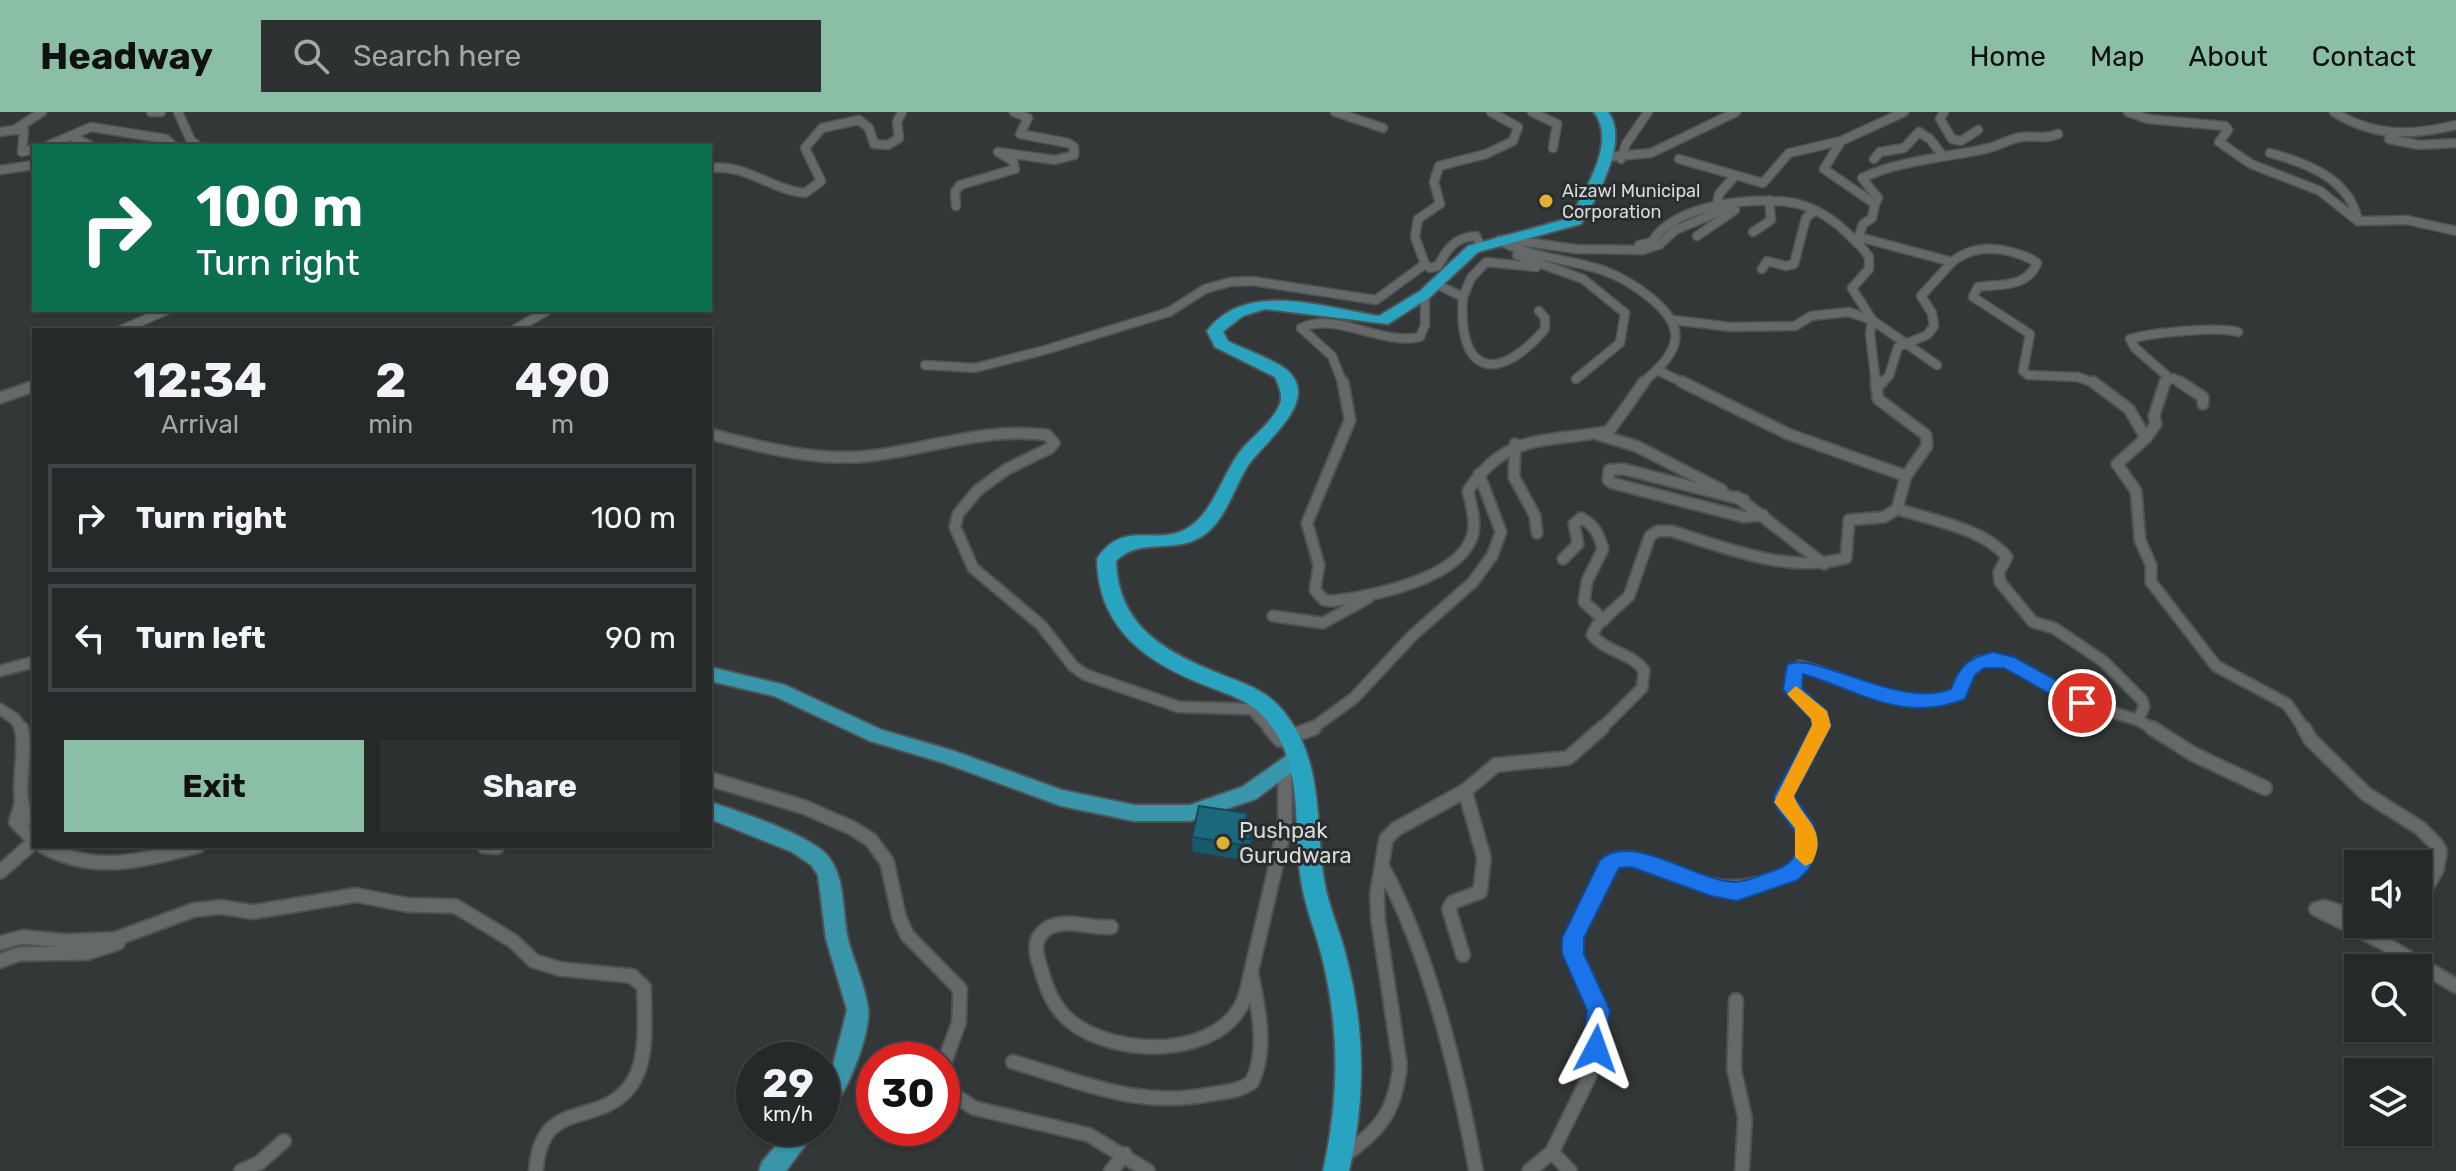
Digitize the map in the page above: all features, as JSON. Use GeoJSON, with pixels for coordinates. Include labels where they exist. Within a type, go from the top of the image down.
{"type":"FeatureCollection","features":[{"type":"Feature","properties":{"kind":"highway"},"geometry":{"type":"LineString","coordinates":[[1337,1165],[1350,1086],[1348,1029],[1334,952],[1312,879],[1310,831],[1291,763],[1291,738],[1258,699],[1180,665],[1133,635],[1122,624],[1113,605],[1107,584],[1106,559],[1127,541],[1145,537],[1188,537],[1200,529],[1211,519],[1237,467],[1288,406],[1290,393],[1282,374],[1221,344],[1215,331],[1222,323],[1250,307],[1265,304],[1382,321],[1430,289],[1461,257],[1494,242],[1576,221],[1614,158],[1608,121],[1601,112]]}},
{"type":"Feature","properties":{"kind":"main road"},"geometry":{"type":"LineString","coordinates":[[712,674],[778,690],[877,736],[947,756],[1061,798],[1134,813],[1190,813],[1249,793],[1291,763]]}},
{"type":"Feature","properties":{"kind":"main road"},"geometry":{"type":"LineString","coordinates":[[712,811],[799,846],[818,859],[828,873],[837,939],[858,1010],[840,1076]]}},
{"type":"Feature","properties":{"kind":"main road"},"geometry":{"type":"LineString","coordinates":[[771,1171],[791,1146]]}},
{"type":"Feature","properties":{"kind":"street"},"geometry":{"type":"LineString","coordinates":[[14,130],[42,112]]}},
{"type":"Feature","properties":{"kind":"street"},"geometry":{"type":"LineString","coordinates":[[151,112],[161,112]]}},
{"type":"Feature","properties":{"kind":"street"},"geometry":{"type":"LineString","coordinates":[[178,112],[195,144]]}},
{"type":"Feature","properties":{"kind":"street"},"geometry":{"type":"LineString","coordinates":[[712,168],[727,166],[766,185],[805,193],[821,181],[805,148],[818,131],[859,120],[869,128],[874,144],[888,145],[899,138],[897,122],[902,112]]}},
{"type":"Feature","properties":{"kind":"street"},"geometry":{"type":"LineString","coordinates":[[956,206],[955,192],[960,185],[1015,169],[1013,161],[997,152],[1063,161],[1074,155],[1074,147],[1066,141],[1031,140],[1020,134],[1028,118],[1014,112]]}},
{"type":"Feature","properties":{"kind":"street"},"geometry":{"type":"LineString","coordinates":[[1335,112],[1383,128]]}},
{"type":"Feature","properties":{"kind":"street"},"geometry":{"type":"LineString","coordinates":[[1463,297],[1430,289],[1425,325],[1420,337],[1407,342],[1390,342],[1332,324],[1304,324],[1301,328],[1337,363],[1346,388],[1350,420],[1324,489],[1307,523],[1310,543],[1319,565],[1315,590],[1324,600],[1336,602],[1436,573],[1452,563],[1470,543],[1476,519],[1468,491],[1479,474],[1515,444],[1531,439],[1591,434],[1611,429],[1630,397],[1659,371],[1678,333],[1673,320],[1654,302],[1617,278],[1476,236],[1463,237],[1448,247],[1438,266],[1430,268],[1425,264],[1415,229],[1418,219],[1440,204],[1434,182],[1439,166],[1486,154],[1513,141],[1518,127],[1491,112]]}},
{"type":"Feature","properties":{"kind":"street"},"geometry":{"type":"LineString","coordinates":[[1532,112],[1557,124],[1553,148]]}},
{"type":"Feature","properties":{"kind":"street"},"geometry":{"type":"LineString","coordinates":[[1614,158],[1648,112]]}},
{"type":"Feature","properties":{"kind":"street"},"geometry":{"type":"LineString","coordinates":[[1614,158],[1651,153],[1736,112]]}},
{"type":"Feature","properties":{"kind":"street"},"geometry":{"type":"LineString","coordinates":[[1679,159],[1734,177],[1765,183],[1789,153],[1841,141],[1904,112]]}},
{"type":"Feature","properties":{"kind":"street"},"geometry":{"type":"LineString","coordinates":[[1944,112],[1940,119],[1948,137],[1955,141],[1972,137],[1978,130]]}},
{"type":"Feature","properties":{"kind":"street"},"geometry":{"type":"LineString","coordinates":[[2128,112],[2142,118],[2169,116],[2225,126],[2228,130],[2219,142],[2225,148],[2251,164],[2305,183],[2358,221],[2407,220],[2456,231]]}},
{"type":"Feature","properties":{"kind":"street"},"geometry":{"type":"LineString","coordinates":[[2337,114],[2371,129],[2403,135],[2456,125]]}},
{"type":"Feature","properties":{"kind":"street"},"geometry":{"type":"LineString","coordinates":[[2337,114],[2353,127],[2403,143],[2456,143]]}},
{"type":"Feature","properties":{"kind":"street"},"geometry":{"type":"LineString","coordinates":[[54,144],[93,127],[166,139],[171,144]]}},
{"type":"Feature","properties":{"kind":"street"},"geometry":{"type":"LineString","coordinates":[[0,132],[24,130],[22,152],[32,150]]}},
{"type":"Feature","properties":{"kind":"street"},"geometry":{"type":"LineString","coordinates":[[1874,159],[1880,152],[1904,148],[1919,132],[1930,139],[1942,155]]}},
{"type":"Feature","properties":{"kind":"street"},"geometry":{"type":"LineString","coordinates":[[1858,240],[1863,224],[1872,218],[1878,198],[1863,177],[1900,161],[1921,162],[1942,155],[1990,148],[2020,137],[2046,139],[2058,134]]}},
{"type":"Feature","properties":{"kind":"street"},"geometry":{"type":"LineString","coordinates":[[71,136],[87,144]]}},
{"type":"Feature","properties":{"kind":"street"},"geometry":{"type":"LineString","coordinates":[[1841,141],[1824,171],[1858,189],[1858,195],[1875,204]]}},
{"type":"Feature","properties":{"kind":"street"},"geometry":{"type":"LineString","coordinates":[[2270,153],[2300,163],[2341,187],[2357,212],[2358,221]]}},
{"type":"Feature","properties":{"kind":"street"},"geometry":{"type":"LineString","coordinates":[[0,170],[32,165]]}},
{"type":"Feature","properties":{"kind":"street"},"geometry":{"type":"LineString","coordinates":[[1717,204],[1719,194],[1734,177]]}},
{"type":"Feature","properties":{"kind":"street"},"geometry":{"type":"LineString","coordinates":[[1337,1165],[1387,1121],[1395,1105],[1398,1051],[1377,894],[1386,839],[1396,829],[1465,791],[1496,765],[1568,758],[1589,742],[1642,688],[1644,670],[1638,660],[1594,639],[1594,628],[1625,602],[1637,581],[1650,536],[1658,531],[1671,531],[1801,564],[1824,564],[1846,558],[1846,525],[1849,520],[1884,517],[1897,509],[1906,476],[1927,446],[1926,435],[1878,399],[1879,385],[1870,334],[1872,320],[1869,310],[1855,297],[1852,288],[1869,269],[1869,257],[1858,240],[1833,221],[1814,211],[1769,200],[1738,199],[1661,226],[1652,242],[1619,250]]}},
{"type":"Feature","properties":{"kind":"street"},"geometry":{"type":"LineString","coordinates":[[1753,232],[1771,220],[1769,200]]}},
{"type":"Feature","properties":{"kind":"street"},"geometry":{"type":"LineString","coordinates":[[1494,242],[1619,250],[1651,248],[1665,242],[1675,230],[1725,208],[1735,210],[1697,236]]}},
{"type":"Feature","properties":{"kind":"street"},"geometry":{"type":"LineString","coordinates":[[1762,269],[1767,261],[1786,266],[1794,264],[1806,218],[1814,211]]}},
{"type":"Feature","properties":{"kind":"street"},"geometry":{"type":"LineString","coordinates":[[1858,240],[1953,261]]}},
{"type":"Feature","properties":{"kind":"street"},"geometry":{"type":"LineString","coordinates":[[1494,242],[1540,265],[1583,279],[1625,313],[1620,343],[1576,379]]}},
{"type":"Feature","properties":{"kind":"street"},"geometry":{"type":"LineString","coordinates":[[1590,268],[1603,249]]}},
{"type":"Feature","properties":{"kind":"street"},"geometry":{"type":"LineString","coordinates":[[1879,385],[1889,376],[1896,349],[1927,335],[1934,326],[1932,313],[1921,296],[1953,261],[1971,250],[2033,259],[2037,263],[2034,272],[2004,286],[1978,287],[1974,299],[2030,334],[2023,371],[2028,375],[2088,380],[2128,409],[2142,426],[2146,438]]}},
{"type":"Feature","properties":{"kind":"street"},"geometry":{"type":"LineString","coordinates":[[1539,311],[1545,318],[1545,329],[1520,355],[1501,363],[1482,362],[1474,359],[1464,347],[1463,297],[1477,268],[1494,259],[1532,269],[1540,265]]}},
{"type":"Feature","properties":{"kind":"street"},"geometry":{"type":"LineString","coordinates":[[925,365],[975,368],[1045,350],[1169,312],[1205,289],[1230,282],[1252,281],[1373,301],[1425,264]]}},
{"type":"Feature","properties":{"kind":"street"},"geometry":{"type":"LineString","coordinates":[[126,328],[162,312]]}},
{"type":"Feature","properties":{"kind":"street"},"geometry":{"type":"LineString","coordinates":[[517,328],[545,312]]}},
{"type":"Feature","properties":{"kind":"street"},"geometry":{"type":"LineString","coordinates":[[1673,320],[1731,327],[1795,326],[1804,318],[1849,312],[1872,320],[1937,365]]}},
{"type":"Feature","properties":{"kind":"street"},"geometry":{"type":"LineString","coordinates":[[2238,332],[2224,328],[2206,332],[2151,333],[2130,339],[2135,348],[2167,376],[2154,416],[2156,424],[2146,438],[2117,464],[2136,491],[2140,540],[2151,565],[2151,582],[2181,625],[2216,666],[2247,686],[2287,704],[2310,739],[2366,794],[2430,835],[2440,851],[2432,878]]}},
{"type":"Feature","properties":{"kind":"street"},"geometry":{"type":"LineString","coordinates":[[1659,371],[1788,434],[1906,476]]}},
{"type":"Feature","properties":{"kind":"street"},"geometry":{"type":"LineString","coordinates":[[2166,382],[2173,378],[2187,384],[2203,397],[2203,404]]}},
{"type":"Feature","properties":{"kind":"street"},"geometry":{"type":"LineString","coordinates":[[0,398],[32,387]]}},
{"type":"Feature","properties":{"kind":"street"},"geometry":{"type":"LineString","coordinates":[[712,435],[776,451],[858,457],[926,443],[1017,432],[1047,435],[1054,443],[1050,448],[1001,473],[961,505],[955,527],[973,568],[1041,625],[1073,666],[1086,675],[1179,707],[1231,706],[1252,709],[1276,737],[1291,738],[1329,717],[1365,690],[1412,637],[1470,588],[1487,564],[1501,532],[1498,518],[1478,486],[1479,474]]}},
{"type":"Feature","properties":{"kind":"street"},"geometry":{"type":"LineString","coordinates":[[1591,434],[1636,446],[1744,500],[1824,564]]}},
{"type":"Feature","properties":{"kind":"street"},"geometry":{"type":"LineString","coordinates":[[1515,444],[1512,469],[1517,486],[1531,502],[1537,533]]}},
{"type":"Feature","properties":{"kind":"street"},"geometry":{"type":"LineString","coordinates":[[1744,500],[1623,469],[1609,470],[1608,480],[1612,483],[1700,503],[1744,517],[1763,515]]}},
{"type":"Feature","properties":{"kind":"street"},"geometry":{"type":"LineString","coordinates":[[1897,509],[1989,541],[2003,550],[2007,557],[1998,577],[2004,588],[2038,626],[2054,628],[2106,665],[2142,700],[2144,707],[2138,720]]}},
{"type":"Feature","properties":{"kind":"street"},"geometry":{"type":"LineString","coordinates":[[1563,559],[1577,548],[1574,524],[1581,518],[1589,521],[1598,533],[1603,549],[1587,581],[1584,602],[1604,620]]}},
{"type":"Feature","properties":{"kind":"street"},"geometry":{"type":"LineString","coordinates":[[1273,616],[1327,623],[1386,587]]}},
{"type":"Feature","properties":{"kind":"street"},"geometry":{"type":"LineString","coordinates":[[1529,1171],[1552,1152],[1578,1106],[1596,1049],[1599,1010],[1573,954],[1573,938],[1607,867],[1614,860],[1632,858],[1711,887],[1737,892],[1791,873],[1806,854],[1804,825],[1784,802],[1784,796],[1822,726],[1820,716],[1793,690],[1794,670],[1800,666],[1856,688],[1914,701],[1938,702],[1958,694],[1967,671],[1978,662],[1993,659],[2016,666],[2082,703],[2138,720],[2193,754],[2265,788]]}},
{"type":"Feature","properties":{"kind":"street"},"geometry":{"type":"LineString","coordinates":[[0,671],[32,663]]}},
{"type":"Feature","properties":{"kind":"street"},"geometry":{"type":"LineString","coordinates":[[0,709],[14,716],[25,739],[21,805],[16,822],[32,839]]}},
{"type":"Feature","properties":{"kind":"street"},"geometry":{"type":"LineString","coordinates":[[1111,927],[1098,930],[1073,923],[1058,924],[1044,931],[1035,942],[1035,953],[1054,1005],[1089,1033],[1120,1042],[1178,1045],[1222,1027],[1243,1004],[1249,964],[1290,807],[1291,763]]}},
{"type":"Feature","properties":{"kind":"street"},"geometry":{"type":"LineString","coordinates":[[712,780],[819,813],[864,835],[882,852],[891,872],[903,929],[960,989],[959,1022],[952,1042]]}},
{"type":"Feature","properties":{"kind":"street"},"geometry":{"type":"LineString","coordinates":[[1463,955],[1449,909],[1453,902],[1480,892],[1484,869],[1465,791]]}},
{"type":"Feature","properties":{"kind":"street"},"geometry":{"type":"LineString","coordinates":[[21,805],[32,819]]}},
{"type":"Feature","properties":{"kind":"street"},"geometry":{"type":"LineString","coordinates":[[0,872],[32,843]]}},
{"type":"Feature","properties":{"kind":"street"},"geometry":{"type":"LineString","coordinates":[[47,848],[75,863],[95,866],[124,866],[191,848]]}},
{"type":"Feature","properties":{"kind":"street"},"geometry":{"type":"LineString","coordinates":[[1381,865],[1399,897],[1458,1072],[1476,1171]]}},
{"type":"Feature","properties":{"kind":"street"},"geometry":{"type":"LineString","coordinates":[[0,943],[23,937],[65,941],[115,939],[168,917],[210,907],[253,912],[356,895],[408,905],[443,903],[455,906],[544,965],[632,976],[644,987],[643,1041],[632,1082],[615,1099],[549,1129],[536,1149],[536,1171]]}},
{"type":"Feature","properties":{"kind":"street"},"geometry":{"type":"LineString","coordinates":[[2344,913],[2324,907],[2316,909],[2344,925]]}},
{"type":"Feature","properties":{"kind":"street"},"geometry":{"type":"LineString","coordinates":[[0,961],[19,954],[87,953],[144,934],[168,917]]}},
{"type":"Feature","properties":{"kind":"street"},"geometry":{"type":"LineString","coordinates":[[2373,938],[2456,986]]}},
{"type":"Feature","properties":{"kind":"street"},"geometry":{"type":"LineString","coordinates":[[1013,1062],[1130,1100],[1199,1098],[1247,1086],[1254,1080],[1259,1049],[1249,964]]}},
{"type":"Feature","properties":{"kind":"street"},"geometry":{"type":"LineString","coordinates":[[1736,1000],[1734,1069],[1745,1118],[1742,1171]]}},
{"type":"Feature","properties":{"kind":"street"},"geometry":{"type":"LineString","coordinates":[[960,1099],[993,1114],[1087,1135],[1125,1154],[1148,1171]]}},
{"type":"Feature","properties":{"kind":"street"},"geometry":{"type":"LineString","coordinates":[[241,1171],[259,1163],[284,1141]]}},
{"type":"Feature","properties":{"kind":"street"},"geometry":{"type":"LineString","coordinates":[[1552,1152],[1570,1171]]}},
{"type":"Feature","properties":{"kind":"street"},"geometry":{"type":"LineString","coordinates":[[1111,1171],[1125,1154]]}},
{"type":"Feature","properties":{"kind":"building"},"geometry":{"type":"Polygon","coordinates":[[[1199,806],[1247,813],[1246,819],[1253,820],[1250,839],[1243,838],[1242,845],[1192,837],[1199,806]]]}},
{"type":"Feature","properties":{"kind":"slow traffic"},"geometry":{"type":"LineString","coordinates":[[1796,694],[1820,716],[1822,726],[1784,796],[1784,802],[1804,825],[1808,845],[1805,857]]}},
{"type":"Feature","properties":{"kind":"place","name":"Aizawl Municipal Corporation"},"geometry":{"type":"Point","coordinates":[1546,201]}},
{"type":"Feature","properties":{"kind":"place","name":"Pushpak Gurudwara"},"geometry":{"type":"Point","coordinates":[1223,843]}},
{"type":"Feature","properties":{"kind":"route"},"geometry":{"type":"LineString","coordinates":[[1596,1049],[1599,1010],[1573,954],[1573,938],[1607,867],[1614,860],[1632,858],[1711,887],[1737,892],[1791,873],[1802,863],[1808,845],[1807,835],[1798,816],[1784,802],[1784,796],[1822,726],[1820,716],[1793,690],[1791,676],[1794,670],[1800,666],[1810,668],[1856,688],[1914,701],[1938,702],[1958,694],[1961,680],[1978,662],[1993,659],[2008,662],[2082,703]]}}]}
